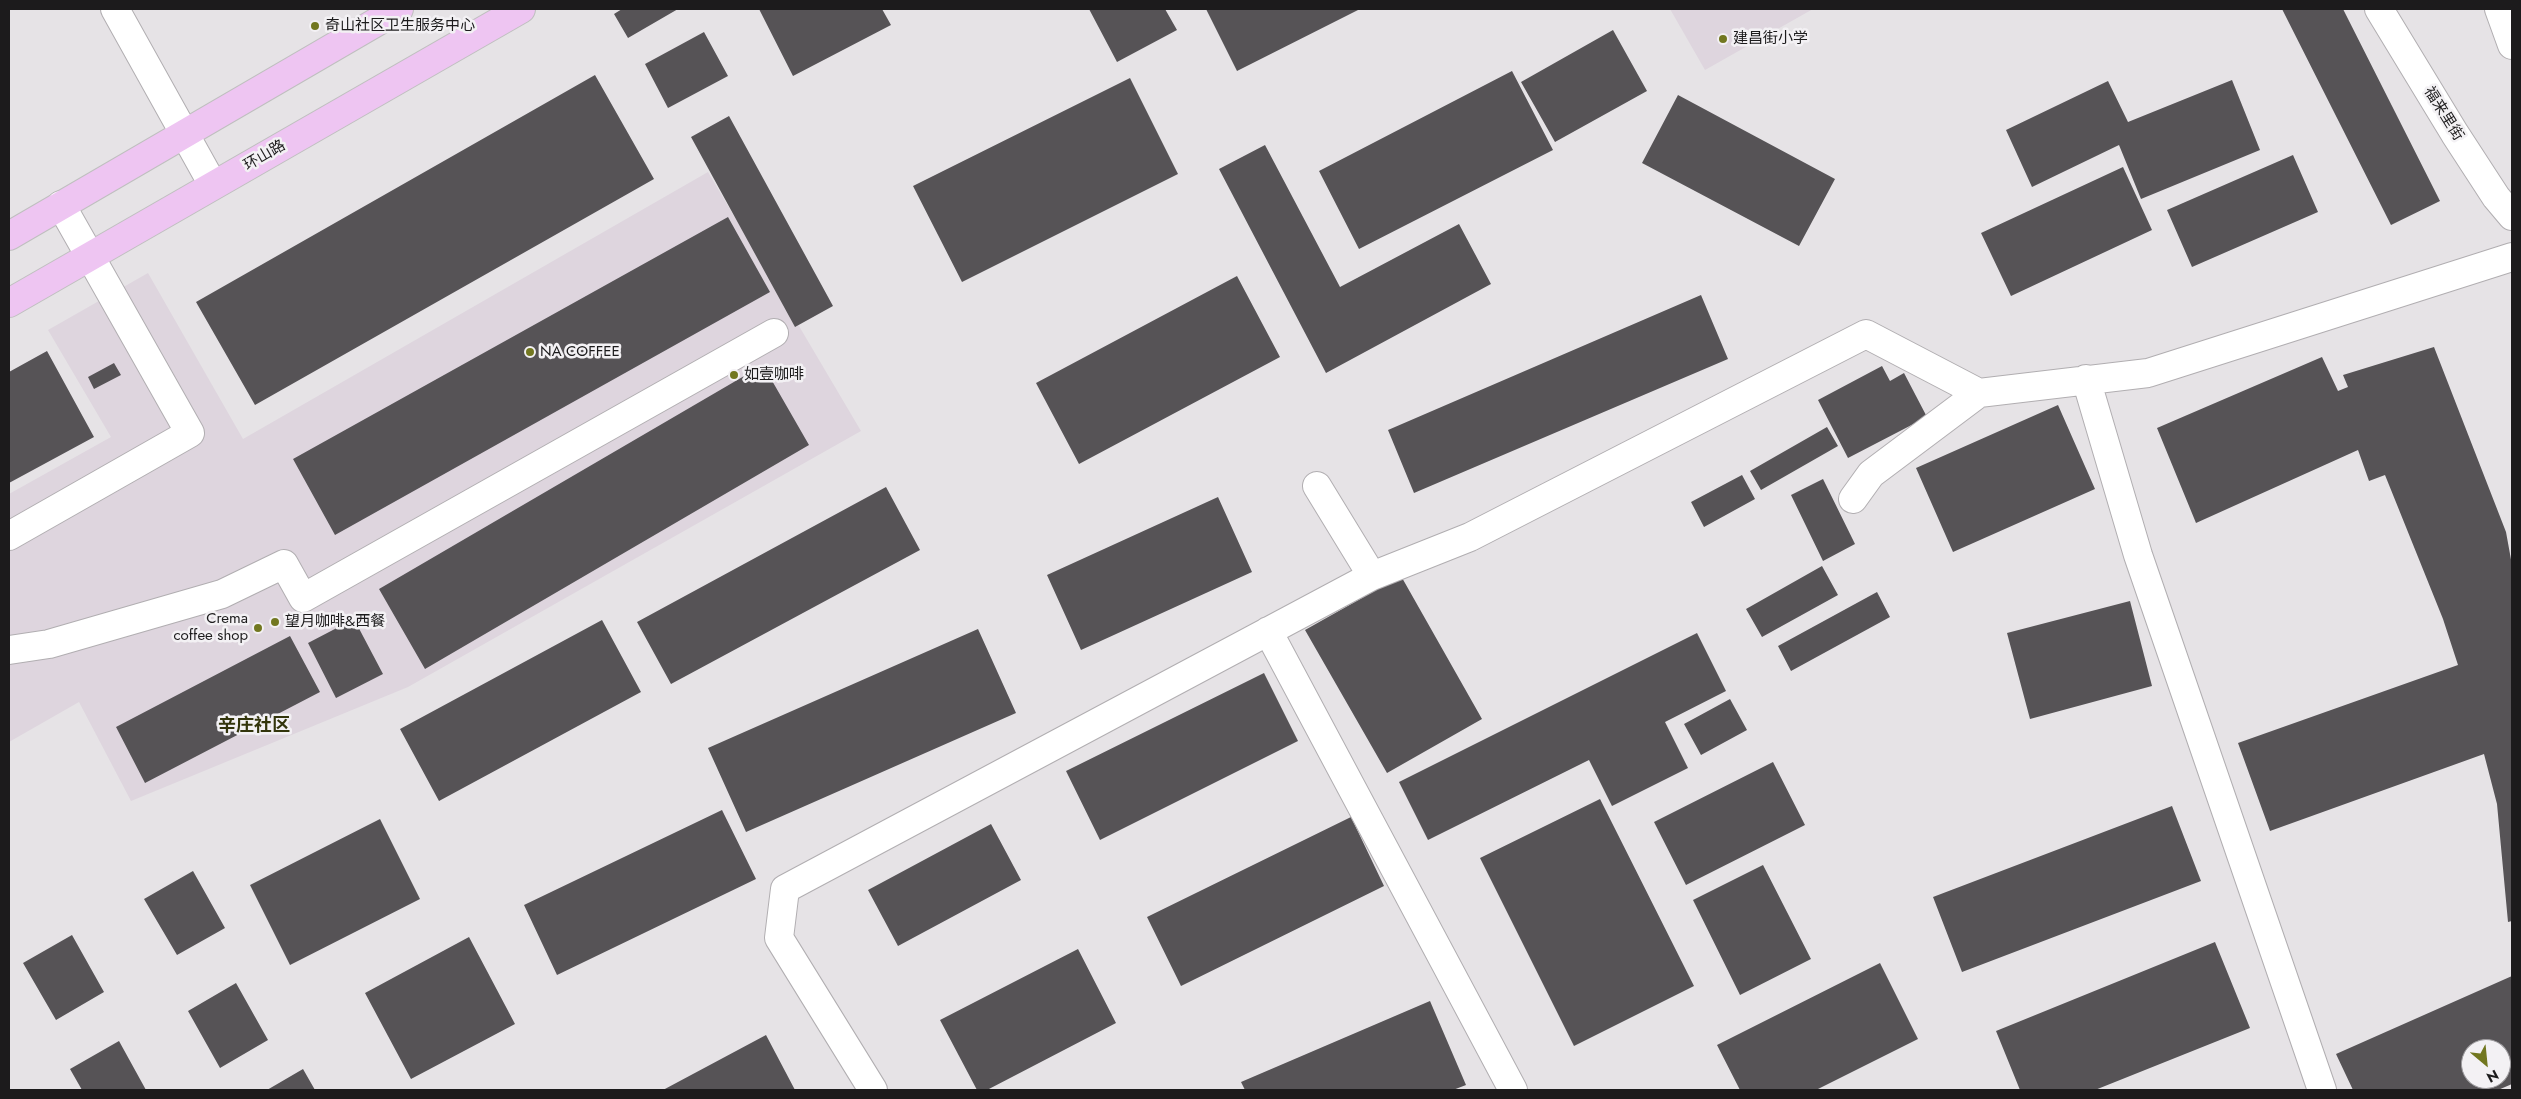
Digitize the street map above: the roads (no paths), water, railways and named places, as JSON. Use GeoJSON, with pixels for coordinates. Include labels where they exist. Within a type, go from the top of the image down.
{"type":"FeatureCollection","features":[{"type":"Feature","properties":{"kind":"main road"},"geometry":{"type":"LineString","coordinates":[[9,236],[399,9]]}},
{"type":"Feature","properties":{"kind":"main road","name":"环山路"},"geometry":{"type":"LineString","coordinates":[[9,303],[521,9]]}},
{"type":"Feature","properties":{"kind":"street"},"geometry":{"type":"LineString","coordinates":[[115,9],[213,186]]}},
{"type":"Feature","properties":{"kind":"street","name":"福来里街"},"geometry":{"type":"LineString","coordinates":[[2379,9],[2455,134],[2496,197],[2512,216]]}},
{"type":"Feature","properties":{"kind":"street"},"geometry":{"type":"LineString","coordinates":[[2499,9],[2512,45]]}},
{"type":"Feature","properties":{"kind":"street"},"geometry":{"type":"LineString","coordinates":[[9,536],[190,432],[61,205]]}},
{"type":"Feature","properties":{"kind":"street"},"geometry":{"type":"LineString","coordinates":[[1853,499],[1871,474],[1980,393],[2148,373],[2512,257]]}},
{"type":"Feature","properties":{"kind":"street"},"geometry":{"type":"LineString","coordinates":[[9,650],[49,644],[222,594],[284,564],[303,598],[774,332]]}},
{"type":"Feature","properties":{"kind":"street"},"geometry":{"type":"LineString","coordinates":[[873,1090],[779,938],[785,890],[1372,576],[1470,536],[1866,334],[1980,393]]}},
{"type":"Feature","properties":{"kind":"street"},"geometry":{"type":"LineString","coordinates":[[2086,379],[2138,555],[2322,1090]]}},
{"type":"Feature","properties":{"kind":"street"},"geometry":{"type":"LineString","coordinates":[[1317,486],[1372,576]]}},
{"type":"Feature","properties":{"kind":"street"},"geometry":{"type":"LineString","coordinates":[[1268,631],[1513,1090]]}},
{"type":"Feature","properties":{"kind":"place","name":"奇山社区卫生服务中心"},"geometry":{"type":"Point","coordinates":[315,26]}},
{"type":"Feature","properties":{"kind":"place","name":"建昌街小学"},"geometry":{"type":"Point","coordinates":[1723,39]}},
{"type":"Feature","properties":{"kind":"place","name":"NA COFFEE"},"geometry":{"type":"Point","coordinates":[530,352]}},
{"type":"Feature","properties":{"kind":"place","name":"如壹咖啡"},"geometry":{"type":"Point","coordinates":[734,375]}},
{"type":"Feature","properties":{"kind":"place","name":"望月咖啡&西餐"},"geometry":{"type":"Point","coordinates":[275,622]}},
{"type":"Feature","properties":{"kind":"place","name":"Crema coffee shop"},"geometry":{"type":"Point","coordinates":[258,628]}},
{"type":"Feature","properties":{"kind":"district","name":"辛庄社区"},"geometry":{"type":"Point","coordinates":[254,727]}}]}
